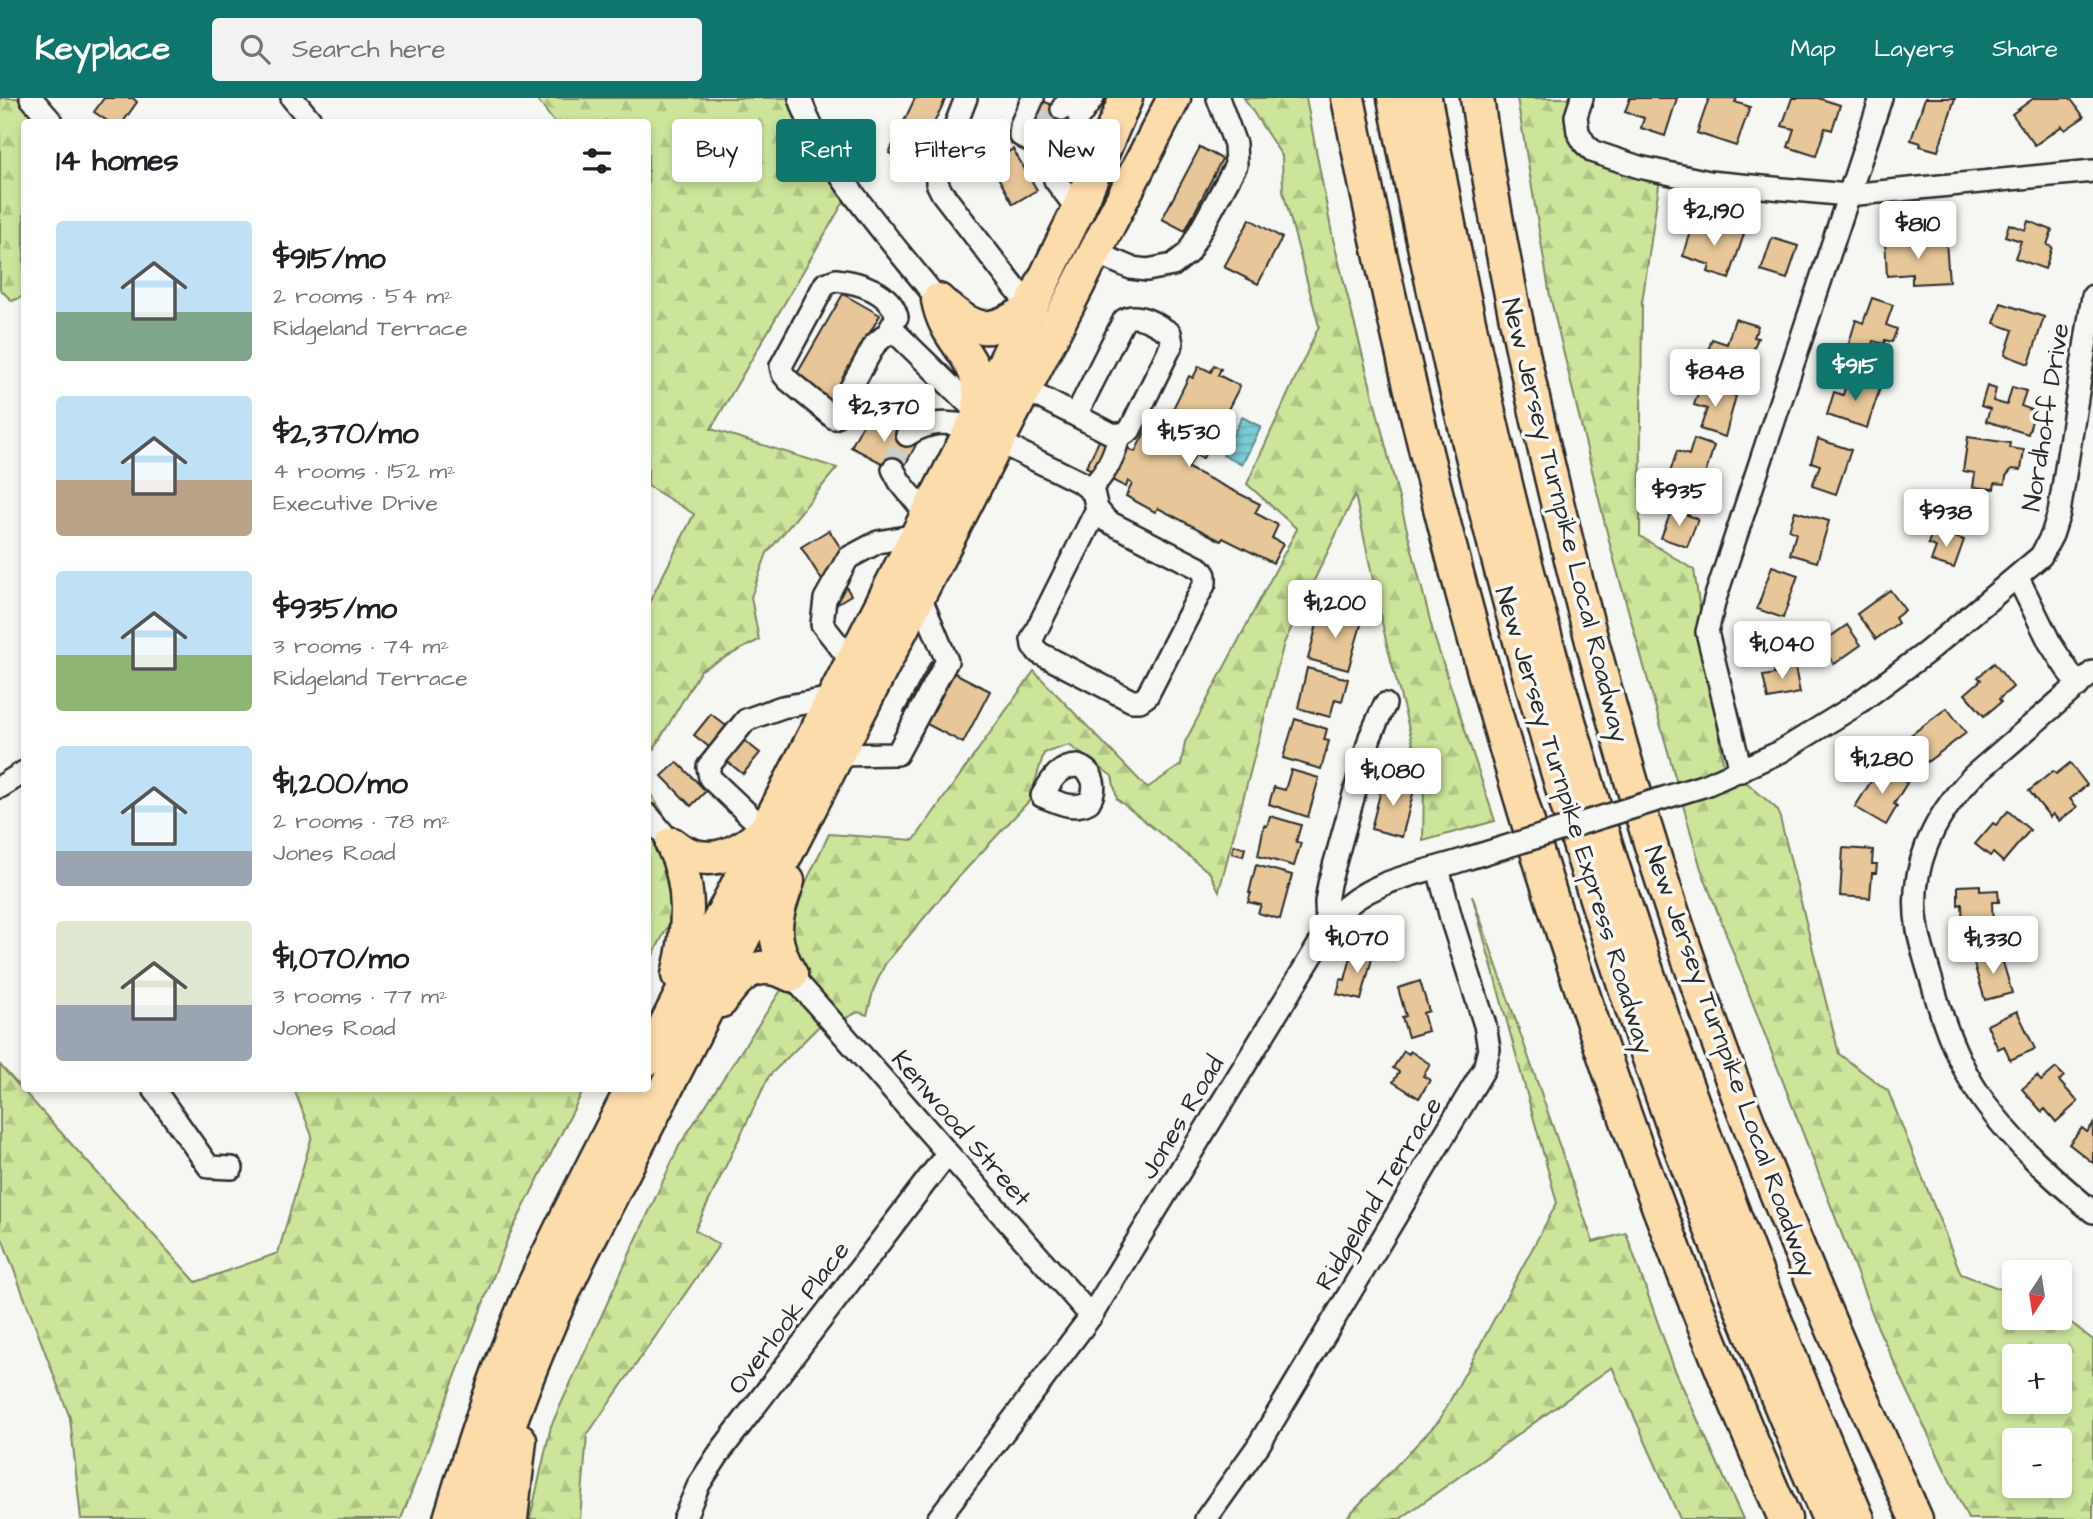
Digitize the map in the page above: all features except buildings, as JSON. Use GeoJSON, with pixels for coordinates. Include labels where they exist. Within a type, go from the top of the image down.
{"type":"FeatureCollection","features":[{"type":"Feature","properties":{"kind":"highway"},"geometry":{"type":"LineString","coordinates":[[656,1063],[832,764],[919,594],[1031,309],[1078,210],[1126,98]]}},
{"type":"Feature","properties":{"kind":"highway"},"geometry":{"type":"LineString","coordinates":[[656,1063],[765,830],[922,525],[983,427],[1024,389],[1174,98]]}},
{"type":"Feature","properties":{"kind":"highway"},"geometry":{"type":"LineString","coordinates":[[1340,98],[1356,137]]}},
{"type":"Feature","properties":{"kind":"highway"},"geometry":{"type":"LineString","coordinates":[[1348,98],[1389,295],[1430,464],[1472,625],[1544,875],[1595,1031],[1652,1191],[1713,1348],[1785,1519]]}},
{"type":"Feature","properties":{"kind":"highway","name":"New Jersey Turnpike Express Roadway"},"geometry":{"type":"LineString","coordinates":[[1394,98],[1430,276],[1476,477],[1519,642],[1579,849],[1644,1050],[1703,1210],[1765,1369],[1829,1519]]}},
{"type":"Feature","properties":{"kind":"highway","name":"New Jersey Turnpike Express Roadway"},"geometry":{"type":"LineString","coordinates":[[1425,98],[1466,309],[1499,456],[1550,654],[1600,824],[1673,1050],[1725,1194],[1858,1519]]}},
{"type":"Feature","properties":{"kind":"highway","name":"New Jersey Turnpike Local Roadway"},"geometry":{"type":"LineString","coordinates":[[1476,98],[1501,245],[1545,450],[1597,664],[1629,778],[1682,940],[1755,1140],[1852,1375],[1916,1519]]}},
{"type":"Feature","properties":{"kind":"highway"},"geometry":{"type":"LineString","coordinates":[[938,300],[970,325],[985,329],[1009,321],[1031,309]]}},
{"type":"Feature","properties":{"kind":"highway"},"geometry":{"type":"LineString","coordinates":[[938,300],[943,320],[969,357],[977,374],[983,427]]}},
{"type":"Feature","properties":{"kind":"highway"},"geometry":{"type":"LineString","coordinates":[[791,975],[776,941],[775,923],[832,764]]}},
{"type":"Feature","properties":{"kind":"highway"},"geometry":{"type":"LineString","coordinates":[[672,844],[695,857],[713,858],[738,849],[765,830]]}},
{"type":"Feature","properties":{"kind":"highway"},"geometry":{"type":"LineString","coordinates":[[656,1063],[687,929],[685,881],[682,866],[672,844]]}},
{"type":"Feature","properties":{"kind":"highway"},"geometry":{"type":"LineString","coordinates":[[656,1063],[738,979],[759,968],[791,975]]}},
{"type":"Feature","properties":{"kind":"highway"},"geometry":{"type":"LineString","coordinates":[[450,1519],[483,1415],[519,1320],[630,1092]]}},
{"type":"Feature","properties":{"kind":"highway"},"geometry":{"type":"LineString","coordinates":[[480,1519],[503,1443],[539,1348],[581,1255],[645,1092]]}},
{"type":"Feature","properties":{"kind":"highway"},"geometry":{"type":"LineString","coordinates":[[511,1519],[517,1453],[539,1348]]}},
{"type":"Feature","properties":{"kind":"street"},"geometry":{"type":"LineString","coordinates":[[30,98],[49,119]]}},
{"type":"Feature","properties":{"kind":"street"},"geometry":{"type":"LineString","coordinates":[[292,98],[310,119]]}},
{"type":"Feature","properties":{"kind":"street"},"geometry":{"type":"LineString","coordinates":[[800,98],[816,134],[835,166],[938,300]]}},
{"type":"Feature","properties":{"kind":"street"},"geometry":{"type":"LineString","coordinates":[[967,98],[937,173],[937,183],[1031,309]]}},
{"type":"Feature","properties":{"kind":"street"},"geometry":{"type":"LineString","coordinates":[[1078,210],[1055,180],[1045,143],[1020,135],[1021,125],[1056,104],[1093,98]]}},
{"type":"Feature","properties":{"kind":"street"},"geometry":{"type":"LineString","coordinates":[[1096,253],[1131,268],[1147,270],[1172,265],[1188,253],[1236,165],[1235,144],[1218,98]]}},
{"type":"Feature","properties":{"kind":"street"},"geometry":{"type":"LineString","coordinates":[[1581,98],[1576,116],[1578,132],[1594,152],[1639,167],[1709,182],[1848,195],[2093,171]]}},
{"type":"Feature","properties":{"kind":"street"},"geometry":{"type":"LineString","coordinates":[[1741,771],[1707,632],[1715,599],[1881,98]]}},
{"type":"Feature","properties":{"kind":"street"},"geometry":{"type":"LineString","coordinates":[[828,282],[852,282],[874,290],[896,314],[896,321],[891,328],[875,344],[834,418],[783,374],[784,359],[828,282]]}},
{"type":"Feature","properties":{"kind":"street","name":"Nordhoff Drive"},"geometry":{"type":"LineString","coordinates":[[1706,785],[1802,741],[1853,707],[1927,652],[2041,556],[2056,524],[2093,296]]}},
{"type":"Feature","properties":{"kind":"street"},"geometry":{"type":"LineString","coordinates":[[1024,389],[1112,434],[1130,430],[1173,340],[1167,331],[1138,317],[1130,316],[1124,320],[1076,415]]}},
{"type":"Feature","properties":{"kind":"street"},"geometry":{"type":"LineString","coordinates":[[891,328],[983,427],[1080,482],[1093,492],[1097,509],[1107,521],[1201,569],[1205,575],[1205,583],[1147,696],[1140,701],[1132,701],[1039,653],[1033,646],[1032,639],[1097,509]]}},
{"type":"Feature","properties":{"kind":"street"},"geometry":{"type":"LineString","coordinates":[[907,435],[924,425],[950,422],[983,427]]}},
{"type":"Feature","properties":{"kind":"street"},"geometry":{"type":"LineString","coordinates":[[1089,489],[1099,481],[1117,448],[1119,434]]}},
{"type":"Feature","properties":{"kind":"street"},"geometry":{"type":"LineString","coordinates":[[852,662],[822,624],[825,599],[848,558],[878,542],[922,525],[893,469]]}},
{"type":"Feature","properties":{"kind":"street"},"geometry":{"type":"LineString","coordinates":[[2018,578],[2050,643],[2085,679],[1954,795],[1938,819],[1919,871],[1916,900],[1918,929],[1939,1009],[1964,1068],[1984,1101],[2017,1143],[2050,1176],[2093,1212]]}},
{"type":"Feature","properties":{"kind":"street"},"geometry":{"type":"LineString","coordinates":[[832,764],[897,754],[947,661],[919,594]]}},
{"type":"Feature","properties":{"kind":"street"},"geometry":{"type":"LineString","coordinates":[[765,830],[710,778],[708,767],[746,720],[782,708],[833,698]]}},
{"type":"Feature","properties":{"kind":"street"},"geometry":{"type":"LineString","coordinates":[[1327,928],[1326,902],[1329,884],[1370,737],[1385,704]]}},
{"type":"Feature","properties":{"kind":"street"},"geometry":{"type":"LineString","coordinates":[[0,787],[21,774]]}},
{"type":"Feature","properties":{"kind":"street","name":"Jones Road"},"geometry":{"type":"LineString","coordinates":[[938,1519],[1091,1316],[1327,928],[1342,909],[1365,893],[1397,880],[1706,785]]}},
{"type":"Feature","properties":{"kind":"street"},"geometry":{"type":"LineString","coordinates":[[651,819],[672,844]]}},
{"type":"Feature","properties":{"kind":"street","name":"Ridgeland Terrace"},"geometry":{"type":"LineString","coordinates":[[1206,1519],[1258,1447],[1484,1069],[1489,1049],[1485,1026],[1438,868]]}},
{"type":"Feature","properties":{"kind":"street","name":"Kenwood Street"},"geometry":{"type":"LineString","coordinates":[[791,975],[1091,1316]]}},
{"type":"Feature","properties":{"kind":"street"},"geometry":{"type":"LineString","coordinates":[[156,1092],[209,1167],[232,1168]]}},
{"type":"Feature","properties":{"kind":"street","name":"Overlook Place"},"geometry":{"type":"LineString","coordinates":[[684,1519],[699,1484],[720,1452],[947,1154]]}},
{"type":"Feature","properties":{"kind":"green space"},"geometry":{"type":"Polygon","coordinates":[[[0,98],[17,98],[36,119],[21,119],[21,297],[12,301],[0,289],[0,98]]]}},
{"type":"Feature","properties":{"kind":"green space"},"geometry":{"type":"Polygon","coordinates":[[[536,98],[800,98],[812,119],[776,119],[776,182],[849,182],[858,198],[843,203],[711,429],[837,468],[767,553],[751,597],[759,640],[701,670],[651,754],[651,599],[694,514],[651,488],[651,119],[552,119],[536,98]]]}},
{"type":"Feature","properties":{"kind":"green space"},"geometry":{"type":"Polygon","coordinates":[[[1244,98],[1306,98],[1333,239],[1434,636],[1495,821],[1423,841],[1424,786],[1386,641],[1355,495],[1284,643],[1219,891],[1210,873],[1117,799],[1112,776],[1069,745],[1044,753],[1029,801],[956,880],[885,964],[874,988],[867,1015],[858,1012],[834,1024],[828,1017],[769,1076],[695,1230],[719,1245],[587,1435],[580,1519],[530,1519],[551,1426],[679,1146],[791,975],[790,927],[795,905],[829,834],[914,840],[1034,671],[1147,788],[1181,765],[1185,742],[1297,529],[1247,484],[1319,326],[1283,191],[1282,156],[1244,98]]]}},
{"type":"Feature","properties":{"kind":"green space"},"geometry":{"type":"Polygon","coordinates":[[[1517,98],[1582,98],[1585,144],[1661,171],[1642,303],[1640,536],[1694,570],[1723,762],[1778,810],[1839,1054],[1888,1091],[1961,1274],[2002,1289],[2002,1330],[2072,1330],[2072,1323],[2093,1340],[2093,1519],[1968,1519],[1878,1328],[1701,869],[1611,549],[1550,296],[1517,98]]]}},
{"type":"Feature","properties":{"kind":"green space"},"geometry":{"type":"Polygon","coordinates":[[[651,795],[698,867],[651,959],[651,795]]]}},
{"type":"Feature","properties":{"kind":"green space"},"geometry":{"type":"Polygon","coordinates":[[[1472,895],[1593,1242],[1626,1233],[1674,1368],[1743,1519],[1680,1519],[1612,1367],[1400,1519],[1345,1519],[1439,1421],[1557,1203],[1472,895]]]}},
{"type":"Feature","properties":{"kind":"green space"},"geometry":{"type":"Polygon","coordinates":[[[0,1065],[21,1088],[21,1092],[24,1092],[196,1282],[278,1253],[312,1136],[295,1092],[582,1092],[508,1238],[401,1519],[81,1519],[70,1418],[0,1233],[0,1065]]]}},
{"type":"Feature","properties":{"kind":"water"},"geometry":{"type":"Polygon","coordinates":[[[1242,417],[1261,427],[1242,465],[1223,455],[1242,417]]]}},
{"type":"Feature","properties":{"kind":"tunnel"},"geometry":{"type":"LineString","coordinates":[[1037,119],[1045,101]]}},
{"type":"Feature","properties":{"kind":"tunnel"},"geometry":{"type":"LineString","coordinates":[[1057,119],[1062,109]]}},
{"type":"Feature","properties":{"kind":"tunnel"},"geometry":{"type":"LineString","coordinates":[[893,469],[907,435]]}}]}
